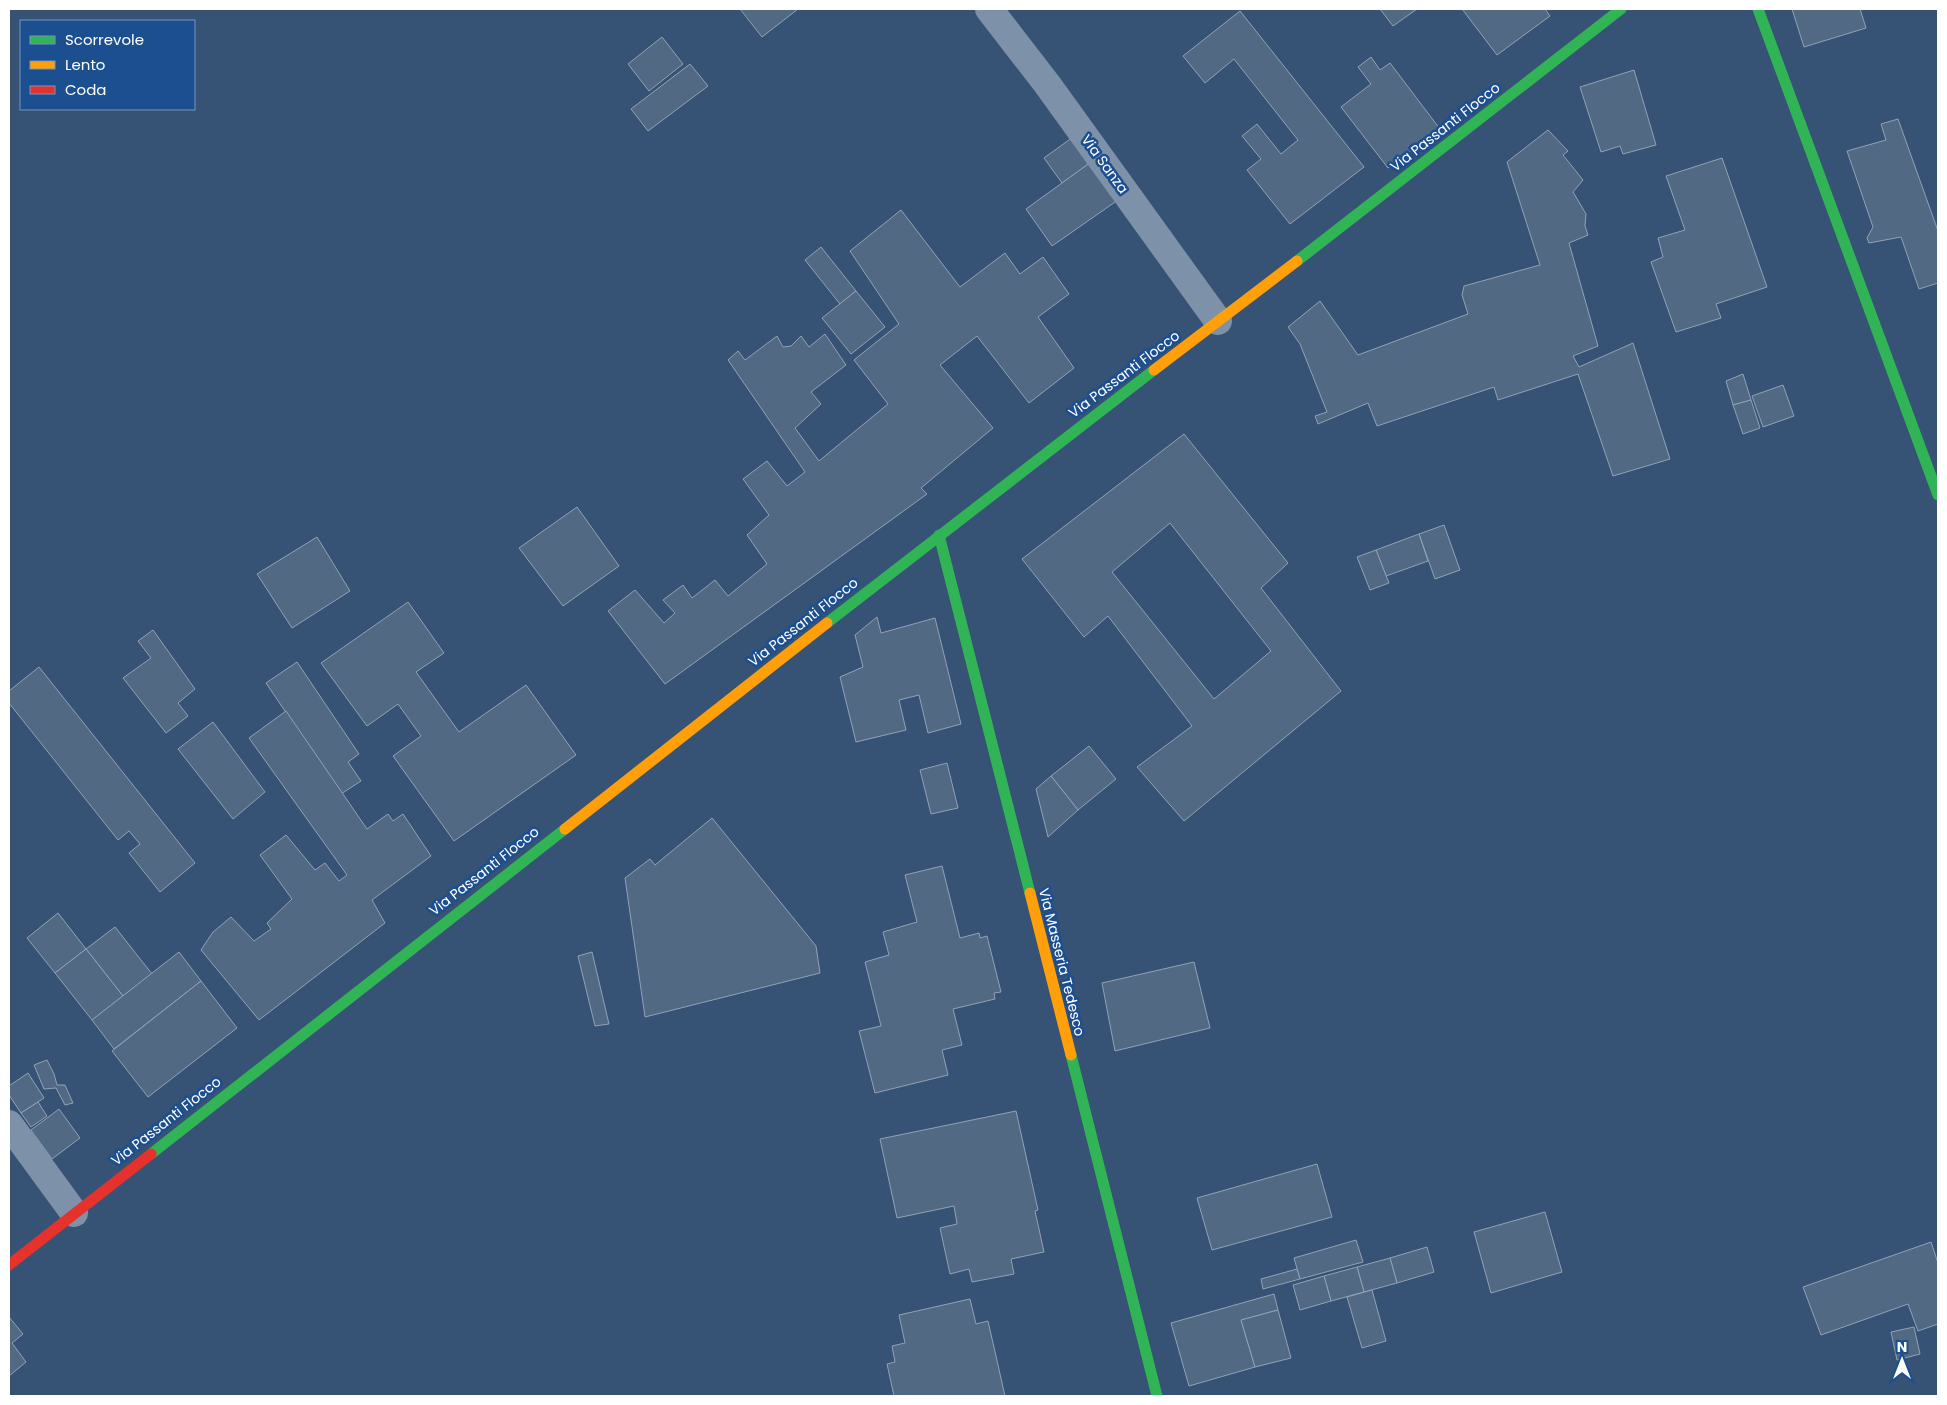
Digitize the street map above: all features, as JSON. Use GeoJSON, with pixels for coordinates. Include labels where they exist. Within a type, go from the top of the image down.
{"type":"FeatureCollection","features":[{"type":"Feature","properties":{"kind":"main road","name":"Via Passanti Flocco"},"geometry":{"type":"LineString","coordinates":[[9,1264],[939,535],[1621,9]]}},
{"type":"Feature","properties":{"kind":"main road"},"geometry":{"type":"LineString","coordinates":[[1758,9],[1938,495]]}},
{"type":"Feature","properties":{"kind":"main road","name":"Via Masseria Tedesco"},"geometry":{"type":"LineString","coordinates":[[939,535],[1156,1396]]}},
{"type":"Feature","properties":{"kind":"street","name":"Via Sanza"},"geometry":{"type":"LineString","coordinates":[[989,9],[1047,84],[1218,321]]}},
{"type":"Feature","properties":{"kind":"street"},"geometry":{"type":"LineString","coordinates":[[9,1124],[74,1213]]}},
{"type":"Feature","properties":{"kind":"building"},"geometry":{"type":"Polygon","coordinates":[[[740,9],[798,9],[762,37],[740,9]]]}},
{"type":"Feature","properties":{"kind":"building"},"geometry":{"type":"Polygon","coordinates":[[[1380,9],[1417,9],[1393,26],[1380,9]]]}},
{"type":"Feature","properties":{"kind":"building"},"geometry":{"type":"Polygon","coordinates":[[[1462,9],[1545,9],[1550,16],[1497,55],[1462,9]]]}},
{"type":"Feature","properties":{"kind":"building"},"geometry":{"type":"Polygon","coordinates":[[[1792,9],[1860,9],[1866,28],[1804,47],[1792,9]]]}},
{"type":"Feature","properties":{"kind":"building"},"geometry":{"type":"Polygon","coordinates":[[[1240,11],[1364,167],[1290,224],[1247,170],[1261,159],[1242,136],[1257,124],[1281,154],[1298,140],[1234,59],[1205,83],[1183,56],[1240,11]]]}},
{"type":"Feature","properties":{"kind":"building"},"geometry":{"type":"Polygon","coordinates":[[[662,37],[683,64],[649,91],[628,64],[662,37]]]}},
{"type":"Feature","properties":{"kind":"building"},"geometry":{"type":"Polygon","coordinates":[[[1371,57],[1380,70],[1390,63],[1440,129],[1388,168],[1341,107],[1371,84],[1358,67],[1371,57]]]}},
{"type":"Feature","properties":{"kind":"building"},"geometry":{"type":"Polygon","coordinates":[[[690,64],[708,86],[648,131],[631,109],[690,64]]]}},
{"type":"Feature","properties":{"kind":"building"},"geometry":{"type":"Polygon","coordinates":[[[1634,70],[1656,145],[1623,154],[1620,146],[1601,152],[1580,87],[1634,70]]]}},
{"type":"Feature","properties":{"kind":"building"},"geometry":{"type":"Polygon","coordinates":[[[1898,119],[1938,231],[1938,283],[1919,289],[1901,237],[1869,243],[1867,238],[1873,227],[1847,151],[1886,140],[1881,124],[1898,119]]]}},
{"type":"Feature","properties":{"kind":"building"},"geometry":{"type":"Polygon","coordinates":[[[1548,130],[1568,151],[1563,155],[1583,180],[1573,192],[1586,214],[1585,226],[1588,235],[1569,243],[1598,346],[1573,356],[1579,367],[1633,343],[1670,459],[1613,476],[1578,374],[1498,400],[1494,387],[1377,426],[1368,403],[1318,424],[1315,416],[1327,412],[1300,344],[1288,327],[1320,301],[1358,355],[1468,314],[1462,295],[1464,286],[1540,265],[1507,162],[1548,130]]]}},
{"type":"Feature","properties":{"kind":"building"},"geometry":{"type":"Polygon","coordinates":[[[1073,137],[1091,162],[1062,183],[1044,158],[1073,137]]]}},
{"type":"Feature","properties":{"kind":"building"},"geometry":{"type":"Polygon","coordinates":[[[1722,158],[1767,287],[1716,304],[1721,318],[1676,332],[1651,262],[1663,257],[1658,238],[1685,230],[1666,176],[1722,158]]]}},
{"type":"Feature","properties":{"kind":"building"},"geometry":{"type":"Polygon","coordinates":[[[1091,162],[1118,200],[1052,246],[1026,209],[1091,162]]]}},
{"type":"Feature","properties":{"kind":"building"},"geometry":{"type":"Polygon","coordinates":[[[901,210],[960,287],[1005,253],[1020,274],[1043,257],[1069,294],[1038,317],[1074,368],[1029,403],[977,336],[940,365],[993,428],[921,488],[927,494],[665,684],[608,611],[635,590],[664,623],[675,613],[663,600],[683,585],[692,598],[715,580],[728,596],[767,564],[747,535],[769,515],[743,479],[767,461],[787,486],[805,472],[728,360],[738,351],[745,360],[777,336],[783,347],[791,346],[801,336],[809,347],[825,334],[846,365],[811,392],[821,404],[795,428],[819,461],[888,404],[854,360],[899,324],[850,251],[901,210]]]}},
{"type":"Feature","properties":{"kind":"building"},"geometry":{"type":"Polygon","coordinates":[[[821,247],[856,291],[840,304],[805,260],[821,247]]]}},
{"type":"Feature","properties":{"kind":"building"},"geometry":{"type":"Polygon","coordinates":[[[856,291],[885,327],[851,354],[822,318],[856,291]]]}},
{"type":"Feature","properties":{"kind":"building"},"geometry":{"type":"Polygon","coordinates":[[[1743,374],[1751,400],[1733,405],[1726,381],[1743,374]]]}},
{"type":"Feature","properties":{"kind":"building"},"geometry":{"type":"Polygon","coordinates":[[[1783,385],[1794,416],[1763,427],[1752,396],[1783,385]]]}},
{"type":"Feature","properties":{"kind":"building"},"geometry":{"type":"Polygon","coordinates":[[[1751,400],[1760,428],[1743,434],[1733,405],[1751,400]]]}},
{"type":"Feature","properties":{"kind":"building"},"geometry":{"type":"Polygon","coordinates":[[[1184,434],[1288,563],[1261,588],[1341,691],[1184,821],[1137,767],[1192,726],[1108,616],[1084,637],[1022,559],[1184,434]],[[1170,523],[1112,572],[1214,699],[1271,651],[1170,523]]]}},
{"type":"Feature","properties":{"kind":"building"},"geometry":{"type":"Polygon","coordinates":[[[577,507],[619,566],[563,606],[519,548],[577,507]]]}},
{"type":"Feature","properties":{"kind":"building"},"geometry":{"type":"Polygon","coordinates":[[[1444,525],[1460,570],[1435,579],[1419,534],[1444,525]]]}},
{"type":"Feature","properties":{"kind":"building"},"geometry":{"type":"Polygon","coordinates":[[[1419,534],[1428,561],[1386,576],[1376,550],[1419,534]]]}},
{"type":"Feature","properties":{"kind":"building"},"geometry":{"type":"Polygon","coordinates":[[[317,537],[350,591],[292,628],[257,574],[317,537]]]}},
{"type":"Feature","properties":{"kind":"building"},"geometry":{"type":"Polygon","coordinates":[[[1376,550],[1389,583],[1370,590],[1357,557],[1376,550]]]}},
{"type":"Feature","properties":{"kind":"building"},"geometry":{"type":"Polygon","coordinates":[[[408,602],[444,653],[416,672],[459,732],[526,685],[576,755],[454,841],[393,756],[421,736],[398,704],[367,726],[321,663],[408,602]]]}},
{"type":"Feature","properties":{"kind":"building"},"geometry":{"type":"Polygon","coordinates":[[[877,617],[881,633],[935,618],[961,724],[928,733],[919,695],[899,700],[906,730],[856,742],[840,677],[863,667],[855,635],[877,617]]]}},
{"type":"Feature","properties":{"kind":"building"},"geometry":{"type":"Polygon","coordinates":[[[153,630],[195,689],[178,703],[188,716],[166,733],[123,678],[151,658],[138,641],[153,630]]]}},
{"type":"Feature","properties":{"kind":"building"},"geometry":{"type":"Polygon","coordinates":[[[297,662],[359,754],[348,762],[361,781],[341,794],[266,683],[297,662]]]}},
{"type":"Feature","properties":{"kind":"building"},"geometry":{"type":"Polygon","coordinates":[[[39,667],[195,863],[160,892],[129,853],[140,844],[129,831],[118,840],[9,703],[9,691],[39,667]]]}},
{"type":"Feature","properties":{"kind":"building"},"geometry":{"type":"Polygon","coordinates":[[[286,711],[367,829],[388,814],[393,821],[403,814],[431,856],[372,900],[385,923],[259,1020],[201,950],[213,932],[231,917],[254,941],[271,929],[267,923],[292,899],[260,855],[286,835],[315,870],[325,863],[339,881],[347,875],[249,738],[286,711]]]}},
{"type":"Feature","properties":{"kind":"building"},"geometry":{"type":"Polygon","coordinates":[[[213,722],[265,792],[233,819],[178,749],[213,722]]]}},
{"type":"Feature","properties":{"kind":"building"},"geometry":{"type":"Polygon","coordinates":[[[1089,746],[1116,779],[1078,810],[1051,776],[1089,746]]]}},
{"type":"Feature","properties":{"kind":"building"},"geometry":{"type":"Polygon","coordinates":[[[947,763],[958,808],[931,814],[920,770],[947,763]]]}},
{"type":"Feature","properties":{"kind":"building"},"geometry":{"type":"Polygon","coordinates":[[[1051,776],[1078,810],[1048,837],[1036,789],[1051,776]]]}},
{"type":"Feature","properties":{"kind":"building"},"geometry":{"type":"Polygon","coordinates":[[[712,818],[816,946],[820,973],[645,1017],[625,878],[650,859],[655,865],[712,818]]]}},
{"type":"Feature","properties":{"kind":"building"},"geometry":{"type":"Polygon","coordinates":[[[942,866],[960,938],[979,933],[980,938],[987,936],[1001,992],[994,993],[995,999],[953,1009],[962,1045],[942,1050],[948,1075],[875,1093],[859,1031],[881,1026],[865,962],[889,955],[883,932],[917,922],[905,875],[942,866]]]}},
{"type":"Feature","properties":{"kind":"building"},"geometry":{"type":"Polygon","coordinates":[[[58,913],[86,949],[55,973],[27,938],[58,913]]]}},
{"type":"Feature","properties":{"kind":"building"},"geometry":{"type":"Polygon","coordinates":[[[115,927],[152,974],[123,996],[86,949],[115,927]]]}},
{"type":"Feature","properties":{"kind":"building"},"geometry":{"type":"Polygon","coordinates":[[[86,949],[123,996],[92,1020],[55,973],[86,949]]]}},
{"type":"Feature","properties":{"kind":"building"},"geometry":{"type":"Polygon","coordinates":[[[179,952],[201,981],[114,1049],[92,1020],[179,952]]]}},
{"type":"Feature","properties":{"kind":"building"},"geometry":{"type":"Polygon","coordinates":[[[592,952],[609,1024],[595,1026],[578,956],[592,952]]]}},
{"type":"Feature","properties":{"kind":"building"},"geometry":{"type":"Polygon","coordinates":[[[1194,962],[1210,1028],[1115,1051],[1102,983],[1194,962]]]}},
{"type":"Feature","properties":{"kind":"building"},"geometry":{"type":"Polygon","coordinates":[[[201,981],[237,1028],[148,1097],[112,1051],[201,981]]]}},
{"type":"Feature","properties":{"kind":"building"},"geometry":{"type":"Polygon","coordinates":[[[47,1060],[57,1085],[65,1085],[73,1103],[65,1105],[56,1088],[44,1089],[34,1065],[47,1060]]]}},
{"type":"Feature","properties":{"kind":"building"},"geometry":{"type":"Polygon","coordinates":[[[28,1073],[44,1098],[21,1113],[9,1095],[9,1086],[28,1073]]]}},
{"type":"Feature","properties":{"kind":"building"},"geometry":{"type":"Polygon","coordinates":[[[38,1102],[47,1116],[31,1127],[21,1113],[38,1102]]]}},
{"type":"Feature","properties":{"kind":"building"},"geometry":{"type":"Polygon","coordinates":[[[59,1109],[80,1138],[52,1159],[31,1130],[59,1109]]]}},
{"type":"Feature","properties":{"kind":"building"},"geometry":{"type":"Polygon","coordinates":[[[1016,1111],[1038,1210],[1035,1211],[1044,1252],[1011,1259],[1014,1274],[972,1282],[969,1269],[950,1274],[940,1228],[957,1224],[954,1206],[897,1218],[880,1139],[1016,1111]]]}},
{"type":"Feature","properties":{"kind":"building"},"geometry":{"type":"Polygon","coordinates":[[[1317,1164],[1332,1217],[1212,1250],[1197,1198],[1317,1164]]]}},
{"type":"Feature","properties":{"kind":"building"},"geometry":{"type":"Polygon","coordinates":[[[1545,1212],[1562,1272],[1491,1293],[1474,1232],[1545,1212]]]}},
{"type":"Feature","properties":{"kind":"building"},"geometry":{"type":"Polygon","coordinates":[[[1356,1240],[1363,1262],[1300,1279],[1294,1258],[1356,1240]]]}},
{"type":"Feature","properties":{"kind":"building"},"geometry":{"type":"Polygon","coordinates":[[[1931,1242],[1938,1263],[1938,1324],[1918,1331],[1908,1304],[1821,1335],[1803,1287],[1931,1242]]]}},
{"type":"Feature","properties":{"kind":"building"},"geometry":{"type":"Polygon","coordinates":[[[1427,1247],[1434,1272],[1397,1283],[1390,1258],[1427,1247]]]}},
{"type":"Feature","properties":{"kind":"building"},"geometry":{"type":"Polygon","coordinates":[[[1390,1258],[1397,1283],[1364,1292],[1357,1267],[1390,1258]]]}},
{"type":"Feature","properties":{"kind":"building"},"geometry":{"type":"Polygon","coordinates":[[[1357,1267],[1364,1292],[1331,1301],[1324,1276],[1357,1267]]]}},
{"type":"Feature","properties":{"kind":"building"},"geometry":{"type":"Polygon","coordinates":[[[1297,1269],[1300,1279],[1263,1289],[1261,1279],[1297,1269]]]}},
{"type":"Feature","properties":{"kind":"building"},"geometry":{"type":"Polygon","coordinates":[[[1324,1276],[1331,1301],[1300,1310],[1293,1285],[1324,1276]]]}},
{"type":"Feature","properties":{"kind":"building"},"geometry":{"type":"Polygon","coordinates":[[[1372,1290],[1386,1341],[1362,1348],[1347,1297],[1372,1290]]]}},
{"type":"Feature","properties":{"kind":"building"},"geometry":{"type":"Polygon","coordinates":[[[1274,1294],[1278,1310],[1241,1320],[1255,1367],[1189,1386],[1171,1323],[1274,1294]]]}},
{"type":"Feature","properties":{"kind":"building"},"geometry":{"type":"Polygon","coordinates":[[[970,1299],[976,1324],[988,1321],[1005,1396],[894,1396],[887,1364],[895,1362],[892,1346],[905,1343],[899,1315],[970,1299]]]}},
{"type":"Feature","properties":{"kind":"building"},"geometry":{"type":"Polygon","coordinates":[[[1278,1310],[1291,1358],[1255,1367],[1241,1320],[1278,1310]]]}},
{"type":"Feature","properties":{"kind":"building"},"geometry":{"type":"Polygon","coordinates":[[[9,1317],[23,1334],[12,1343],[26,1362],[9,1376],[9,1317]]]}},
{"type":"Feature","properties":{"kind":"building"},"geometry":{"type":"Polygon","coordinates":[[[1914,1327],[1920,1354],[1897,1360],[1891,1332],[1914,1327]]]}},
{"type":"Feature","properties":{"kind":"traffic: fast"},"geometry":{"type":"LineString","coordinates":[[1297,261],[1621,9]]}},
{"type":"Feature","properties":{"kind":"traffic: fast"},"geometry":{"type":"LineString","coordinates":[[1758,9],[1938,495]]}},
{"type":"Feature","properties":{"kind":"traffic: fast"},"geometry":{"type":"LineString","coordinates":[[827,623],[1154,370]]}},
{"type":"Feature","properties":{"kind":"traffic: fast"},"geometry":{"type":"LineString","coordinates":[[939,535],[1030,893]]}},
{"type":"Feature","properties":{"kind":"traffic: fast"},"geometry":{"type":"LineString","coordinates":[[151,1154],[565,829]]}},
{"type":"Feature","properties":{"kind":"traffic: fast"},"geometry":{"type":"LineString","coordinates":[[1071,1055],[1157,1396]]}},
{"type":"Feature","properties":{"kind":"traffic: slow"},"geometry":{"type":"LineString","coordinates":[[1154,370],[1297,261]]}},
{"type":"Feature","properties":{"kind":"traffic: slow"},"geometry":{"type":"LineString","coordinates":[[565,829],[827,623]]}},
{"type":"Feature","properties":{"kind":"traffic: slow"},"geometry":{"type":"LineString","coordinates":[[1030,893],[1071,1055]]}},
{"type":"Feature","properties":{"kind":"traffic: jam"},"geometry":{"type":"LineString","coordinates":[[9,1265],[151,1154]]}}]}
